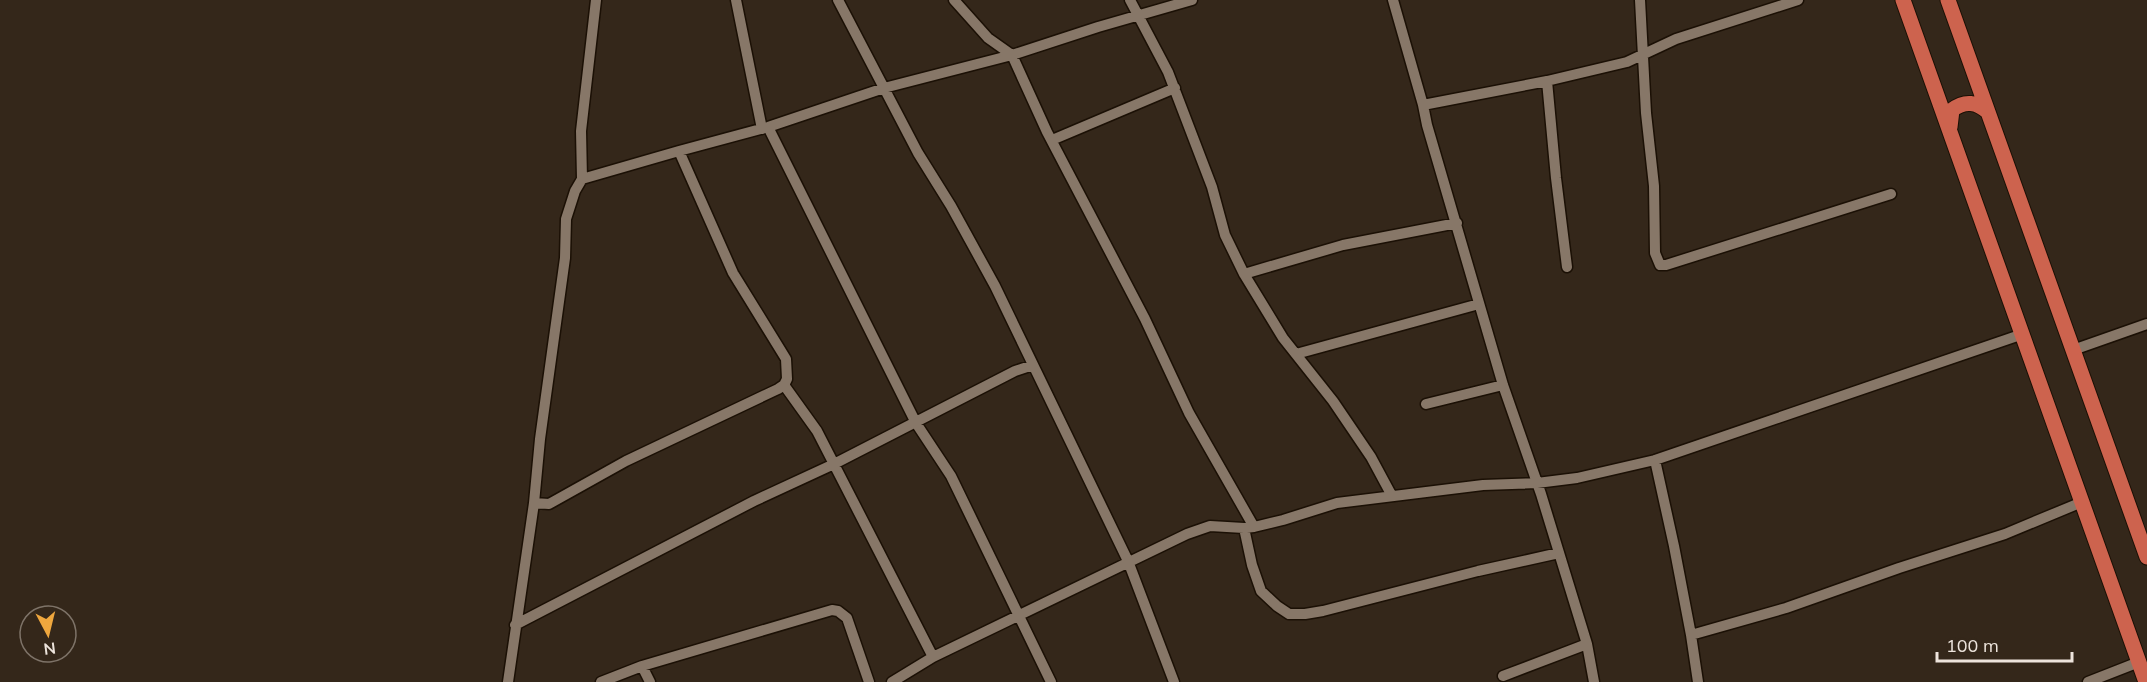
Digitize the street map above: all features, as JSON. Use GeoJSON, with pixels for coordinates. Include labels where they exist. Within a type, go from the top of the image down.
{"type":"FeatureCollection","features":[{"type":"Feature","properties":{"kind":"highway"},"geometry":{"type":"LineString","coordinates":[[1903,0],[2146,682]]}},
{"type":"Feature","properties":{"kind":"highway"},"geometry":{"type":"LineString","coordinates":[[1948,0],[2147,557]]}},
{"type":"Feature","properties":{"kind":"highway"},"geometry":{"type":"LineString","coordinates":[[1950,128],[1952,110],[1964,104],[1975,104],[1988,112]]}},
{"type":"Feature","properties":{"kind":"street"},"geometry":{"type":"LineString","coordinates":[[508,682],[534,504],[540,439],[565,258],[566,219],[575,191],[582,180],[581,131],[596,0]]}},
{"type":"Feature","properties":{"kind":"street"},"geometry":{"type":"LineString","coordinates":[[736,0],[765,128],[916,423],[951,476],[1051,682]]}},
{"type":"Feature","properties":{"kind":"street"},"geometry":{"type":"LineString","coordinates":[[838,0],[918,153],[951,206],[995,286],[1128,561],[1173,682]]}},
{"type":"Feature","properties":{"kind":"street"},"geometry":{"type":"LineString","coordinates":[[954,0],[988,38],[1012,55],[1052,140],[1145,319],[1189,413],[1249,527],[1252,565],[1261,591],[1277,606],[1289,614],[1323,611],[1466,573],[1559,553]]}},
{"type":"Feature","properties":{"kind":"street"},"geometry":{"type":"LineString","coordinates":[[1130,0],[1168,72],[1212,186],[1225,235],[1244,274],[1283,338],[1334,401],[1371,457],[1392,496]]}},
{"type":"Feature","properties":{"kind":"street"},"geometry":{"type":"LineString","coordinates":[[582,180],[679,150],[765,128],[884,88],[1012,55],[1191,0]]}},
{"type":"Feature","properties":{"kind":"street"},"geometry":{"type":"LineString","coordinates":[[1393,0],[1503,385],[1537,483],[1587,644],[1594,682]]}},
{"type":"Feature","properties":{"kind":"street"},"geometry":{"type":"LineString","coordinates":[[1640,0],[1646,113],[1654,186],[1656,253],[1660,265],[1891,194]]}},
{"type":"Feature","properties":{"kind":"street"},"geometry":{"type":"LineString","coordinates":[[1423,105],[1547,81],[1628,62],[1676,39],[1798,0]]}},
{"type":"Feature","properties":{"kind":"street"},"geometry":{"type":"LineString","coordinates":[[1547,81],[1566,267]]}},
{"type":"Feature","properties":{"kind":"street"},"geometry":{"type":"LineString","coordinates":[[1052,140],[1174,88]]}},
{"type":"Feature","properties":{"kind":"street"},"geometry":{"type":"LineString","coordinates":[[534,504],[549,504],[626,461],[784,385],[788,370],[786,359],[733,273],[679,150]]}},
{"type":"Feature","properties":{"kind":"street"},"geometry":{"type":"LineString","coordinates":[[1244,274],[1333,248],[1457,222]]}},
{"type":"Feature","properties":{"kind":"street"},"geometry":{"type":"LineString","coordinates":[[1296,354],[1479,304]]}},
{"type":"Feature","properties":{"kind":"street"},"geometry":{"type":"LineString","coordinates":[[2073,350],[2147,324]]}},
{"type":"Feature","properties":{"kind":"street"},"geometry":{"type":"LineString","coordinates":[[892,682],[933,657],[1018,614],[1128,561],[1210,526],[1249,527],[1283,520],[1337,503],[1483,485],[1537,483],[1600,474],[1655,460],[2023,334]]}},
{"type":"Feature","properties":{"kind":"street"},"geometry":{"type":"LineString","coordinates":[[515,625],[754,501],[1033,365]]}},
{"type":"Feature","properties":{"kind":"street"},"geometry":{"type":"LineString","coordinates":[[784,385],[817,431],[933,657]]}},
{"type":"Feature","properties":{"kind":"street"},"geometry":{"type":"LineString","coordinates":[[1426,404],[1503,385]]}},
{"type":"Feature","properties":{"kind":"street"},"geometry":{"type":"LineString","coordinates":[[1655,460],[1674,546],[1698,682]]}},
{"type":"Feature","properties":{"kind":"street"},"geometry":{"type":"LineString","coordinates":[[1691,635],[1786,608],[2005,534],[2082,502]]}},
{"type":"Feature","properties":{"kind":"street"},"geometry":{"type":"LineString","coordinates":[[602,682],[642,666],[832,610],[838,611],[847,618],[869,682]]}},
{"type":"Feature","properties":{"kind":"street"},"geometry":{"type":"LineString","coordinates":[[1503,676],[1587,644]]}},
{"type":"Feature","properties":{"kind":"street"},"geometry":{"type":"LineString","coordinates":[[2088,682],[2139,662]]}},
{"type":"Feature","properties":{"kind":"street"},"geometry":{"type":"LineString","coordinates":[[642,666],[650,682]]}}]}
